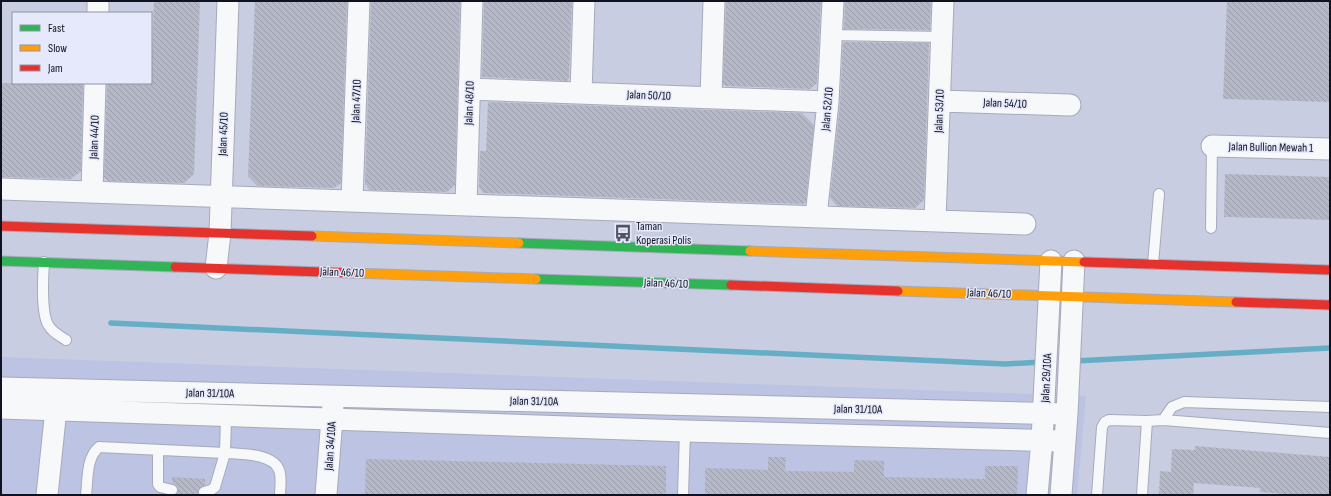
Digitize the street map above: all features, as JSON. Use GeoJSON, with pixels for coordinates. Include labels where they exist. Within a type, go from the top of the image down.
{"type":"FeatureCollection","features":[{"type":"Feature","properties":{"kind":"main road"},"geometry":{"type":"LineString","coordinates":[[1,226],[1330,270]]}},
{"type":"Feature","properties":{"kind":"main road","name":"Jalan 46/10"},"geometry":{"type":"LineString","coordinates":[[1,261],[1330,305]]}},
{"type":"Feature","properties":{"kind":"street"},"geometry":{"type":"LineString","coordinates":[[98,1],[98,12]]}},
{"type":"Feature","properties":{"kind":"street","name":"Jalan 45/10"},"geometry":{"type":"LineString","coordinates":[[216,268],[220,233],[228,1]]}},
{"type":"Feature","properties":{"kind":"street","name":"Jalan 47/10"},"geometry":{"type":"LineString","coordinates":[[352,201],[359,1]]}},
{"type":"Feature","properties":{"kind":"street","name":"Jalan 48/10"},"geometry":{"type":"LineString","coordinates":[[466,205],[472,1]]}},
{"type":"Feature","properties":{"kind":"street"},"geometry":{"type":"LineString","coordinates":[[581,93],[584,1]]}},
{"type":"Feature","properties":{"kind":"street"},"geometry":{"type":"LineString","coordinates":[[711,97],[714,1]]}},
{"type":"Feature","properties":{"kind":"street","name":"Jalan 52/10"},"geometry":{"type":"LineString","coordinates":[[816,217],[828,102],[833,1]]}},
{"type":"Feature","properties":{"kind":"street","name":"Jalan 53/10"},"geometry":{"type":"LineString","coordinates":[[935,220],[943,1]]}},
{"type":"Feature","properties":{"kind":"street","name":"Jalan 44/10"},"geometry":{"type":"LineString","coordinates":[[92,192],[96,84]]}},
{"type":"Feature","properties":{"kind":"street","name":"Jalan 50/10"},"geometry":{"type":"LineString","coordinates":[[469,89],[828,102]]}},
{"type":"Feature","properties":{"kind":"street","name":"Jalan 54/10"},"geometry":{"type":"LineString","coordinates":[[940,101],[1070,105]]}},
{"type":"Feature","properties":{"kind":"street","name":"Jalan Bullion Mewah 1"},"geometry":{"type":"LineString","coordinates":[[1212,146],[1330,149]]}},
{"type":"Feature","properties":{"kind":"street"},"geometry":{"type":"LineString","coordinates":[[1,189],[1026,224]]}},
{"type":"Feature","properties":{"kind":"street","name":"Jalan 29/10A"},"geometry":{"type":"LineString","coordinates":[[1037,495],[1044,413],[1051,261]]}},
{"type":"Feature","properties":{"kind":"street","name":"Jalan 29/10A"},"geometry":{"type":"LineString","coordinates":[[1061,495],[1069,379],[1074,262]]}},
{"type":"Feature","properties":{"kind":"street","name":"Jalan 31/10A"},"geometry":{"type":"LineString","coordinates":[[1,388],[1067,414]]}},
{"type":"Feature","properties":{"kind":"street","name":"Jalan 34/10A"},"geometry":{"type":"LineString","coordinates":[[326,495],[334,396]]}},
{"type":"Feature","properties":{"kind":"street","name":"Jalan 31/10A"},"geometry":{"type":"LineString","coordinates":[[1,408],[685,431],[1065,441]]}},
{"type":"Feature","properties":{"kind":"street"},"geometry":{"type":"LineString","coordinates":[[47,495],[56,409]]}},
{"type":"Feature","properties":{"kind":"lane"},"geometry":{"type":"LineString","coordinates":[[832,35],[942,37]]}},
{"type":"Feature","properties":{"kind":"lane"},"geometry":{"type":"LineString","coordinates":[[1211,228],[1212,146]]}},
{"type":"Feature","properties":{"kind":"lane"},"geometry":{"type":"LineString","coordinates":[[1153,264],[1159,194]]}},
{"type":"Feature","properties":{"kind":"lane"},"geometry":{"type":"LineString","coordinates":[[44,262],[43,282],[45,321],[49,328],[66,340]]}},
{"type":"Feature","properties":{"kind":"lane"},"geometry":{"type":"LineString","coordinates":[[1163,420],[1172,407],[1184,402],[1330,407]]}},
{"type":"Feature","properties":{"kind":"lane"},"geometry":{"type":"LineString","coordinates":[[204,492],[215,487],[225,453],[226,416]]}},
{"type":"Feature","properties":{"kind":"lane"},"geometry":{"type":"LineString","coordinates":[[1097,495],[1102,427],[1105,422],[1109,420],[1163,420],[1330,433]]}},
{"type":"Feature","properties":{"kind":"lane"},"geometry":{"type":"LineString","coordinates":[[1142,495],[1146,421]]}},
{"type":"Feature","properties":{"kind":"lane"},"geometry":{"type":"LineString","coordinates":[[684,495],[685,431]]}},
{"type":"Feature","properties":{"kind":"lane"},"geometry":{"type":"LineString","coordinates":[[86,495],[89,464],[93,452],[99,447],[258,456],[270,460],[279,469],[281,480],[280,495]]}},
{"type":"Feature","properties":{"kind":"lane"},"geometry":{"type":"LineString","coordinates":[[158,450],[158,484],[160,487],[172,490]]}},
{"type":"Feature","properties":{"kind":"shaded area"},"geometry":{"type":"Polygon","coordinates":[[[1,357],[1086,396],[1077,495],[1,495],[1,357]]]}},
{"type":"Feature","properties":{"kind":"building"},"geometry":{"type":"Polygon","coordinates":[[[154,1],[200,1],[194,174],[184,183],[108,181],[104,177],[107,84],[152,84],[154,1]]]}},
{"type":"Feature","properties":{"kind":"building"},"geometry":{"type":"Polygon","coordinates":[[[255,1],[347,1],[341,183],[334,188],[258,186],[248,176],[255,1]]]}},
{"type":"Feature","properties":{"kind":"building"},"geometry":{"type":"Polygon","coordinates":[[[371,1],[460,1],[455,185],[447,192],[370,190],[365,184],[371,1]]]}},
{"type":"Feature","properties":{"kind":"building"},"geometry":{"type":"Polygon","coordinates":[[[484,1],[572,1],[569,78],[567,81],[482,77],[484,1]]]}},
{"type":"Feature","properties":{"kind":"building"},"geometry":{"type":"Polygon","coordinates":[[[726,1],[821,1],[817,83],[810,89],[726,86],[723,84],[726,1]]]}},
{"type":"Feature","properties":{"kind":"building"},"geometry":{"type":"Polygon","coordinates":[[[845,1],[931,1],[930,30],[844,29],[845,1]]]}},
{"type":"Feature","properties":{"kind":"building"},"geometry":{"type":"Polygon","coordinates":[[[1227,1],[1330,1],[1330,102],[1223,99],[1227,1]]]}},
{"type":"Feature","properties":{"kind":"building"},"geometry":{"type":"Polygon","coordinates":[[[843,42],[929,43],[924,200],[915,208],[837,206],[830,198],[840,103],[843,42]]]}},
{"type":"Feature","properties":{"kind":"building"},"geometry":{"type":"Polygon","coordinates":[[[1,83],[83,84],[81,171],[71,179],[1,177],[1,83]]]}},
{"type":"Feature","properties":{"kind":"building"},"geometry":{"type":"Polygon","coordinates":[[[488,102],[802,113],[814,125],[806,202],[803,204],[483,193],[479,187],[480,151],[486,151],[488,102]]]}},
{"type":"Feature","properties":{"kind":"building"},"geometry":{"type":"Polygon","coordinates":[[[1225,174],[1330,177],[1330,220],[1224,217],[1225,174]]]}},
{"type":"Feature","properties":{"kind":"building"},"geometry":{"type":"Polygon","coordinates":[[[1195,446],[1330,457],[1330,495],[1296,495],[1260,492],[1260,488],[1194,483],[1193,495],[1159,495],[1160,471],[1171,472],[1172,449],[1195,450],[1195,446]]]}},
{"type":"Feature","properties":{"kind":"building"},"geometry":{"type":"Polygon","coordinates":[[[768,457],[786,457],[785,471],[854,472],[854,460],[884,461],[884,477],[985,479],[985,466],[1018,466],[1017,495],[705,495],[705,468],[768,470],[768,457]]]}},
{"type":"Feature","properties":{"kind":"building"},"geometry":{"type":"Polygon","coordinates":[[[366,459],[666,466],[666,495],[365,495],[366,459]]]}},
{"type":"Feature","properties":{"kind":"building"},"geometry":{"type":"Polygon","coordinates":[[[172,477],[205,479],[205,485],[199,488],[198,495],[176,495],[178,489],[176,485],[172,483],[172,477]]]}},
{"type":"Feature","properties":{"kind":"waterway"},"geometry":{"type":"LineString","coordinates":[[111,323],[1005,364],[1042,362]]}},
{"type":"Feature","properties":{"kind":"waterway"},"geometry":{"type":"LineString","coordinates":[[1074,361],[1330,348]]}},
{"type":"Feature","properties":{"kind":"traffic: fast"},"geometry":{"type":"LineString","coordinates":[[519,243],[750,251]]}},
{"type":"Feature","properties":{"kind":"traffic: fast"},"geometry":{"type":"LineString","coordinates":[[1,261],[175,267]]}},
{"type":"Feature","properties":{"kind":"traffic: fast"},"geometry":{"type":"LineString","coordinates":[[536,279],[731,285]]}},
{"type":"Feature","properties":{"kind":"traffic: slow"},"geometry":{"type":"LineString","coordinates":[[312,236],[519,243]]}},
{"type":"Feature","properties":{"kind":"traffic: slow"},"geometry":{"type":"LineString","coordinates":[[750,251],[1084,262]]}},
{"type":"Feature","properties":{"kind":"traffic: slow"},"geometry":{"type":"LineString","coordinates":[[352,273],[536,279]]}},
{"type":"Feature","properties":{"kind":"traffic: slow"},"geometry":{"type":"LineString","coordinates":[[898,291],[1236,302]]}},
{"type":"Feature","properties":{"kind":"traffic: jam"},"geometry":{"type":"LineString","coordinates":[[1,226],[312,236]]}},
{"type":"Feature","properties":{"kind":"traffic: jam"},"geometry":{"type":"LineString","coordinates":[[1084,262],[1330,270]]}},
{"type":"Feature","properties":{"kind":"traffic: jam"},"geometry":{"type":"LineString","coordinates":[[175,267],[352,273]]}},
{"type":"Feature","properties":{"kind":"traffic: jam"},"geometry":{"type":"LineString","coordinates":[[731,285],[898,291]]}},
{"type":"Feature","properties":{"kind":"traffic: jam"},"geometry":{"type":"LineString","coordinates":[[1236,302],[1330,305]]}},
{"type":"Feature","properties":{"kind":"place","name":"Taman Koperasi Polis"},"geometry":{"type":"Point","coordinates":[623,233]}}]}
